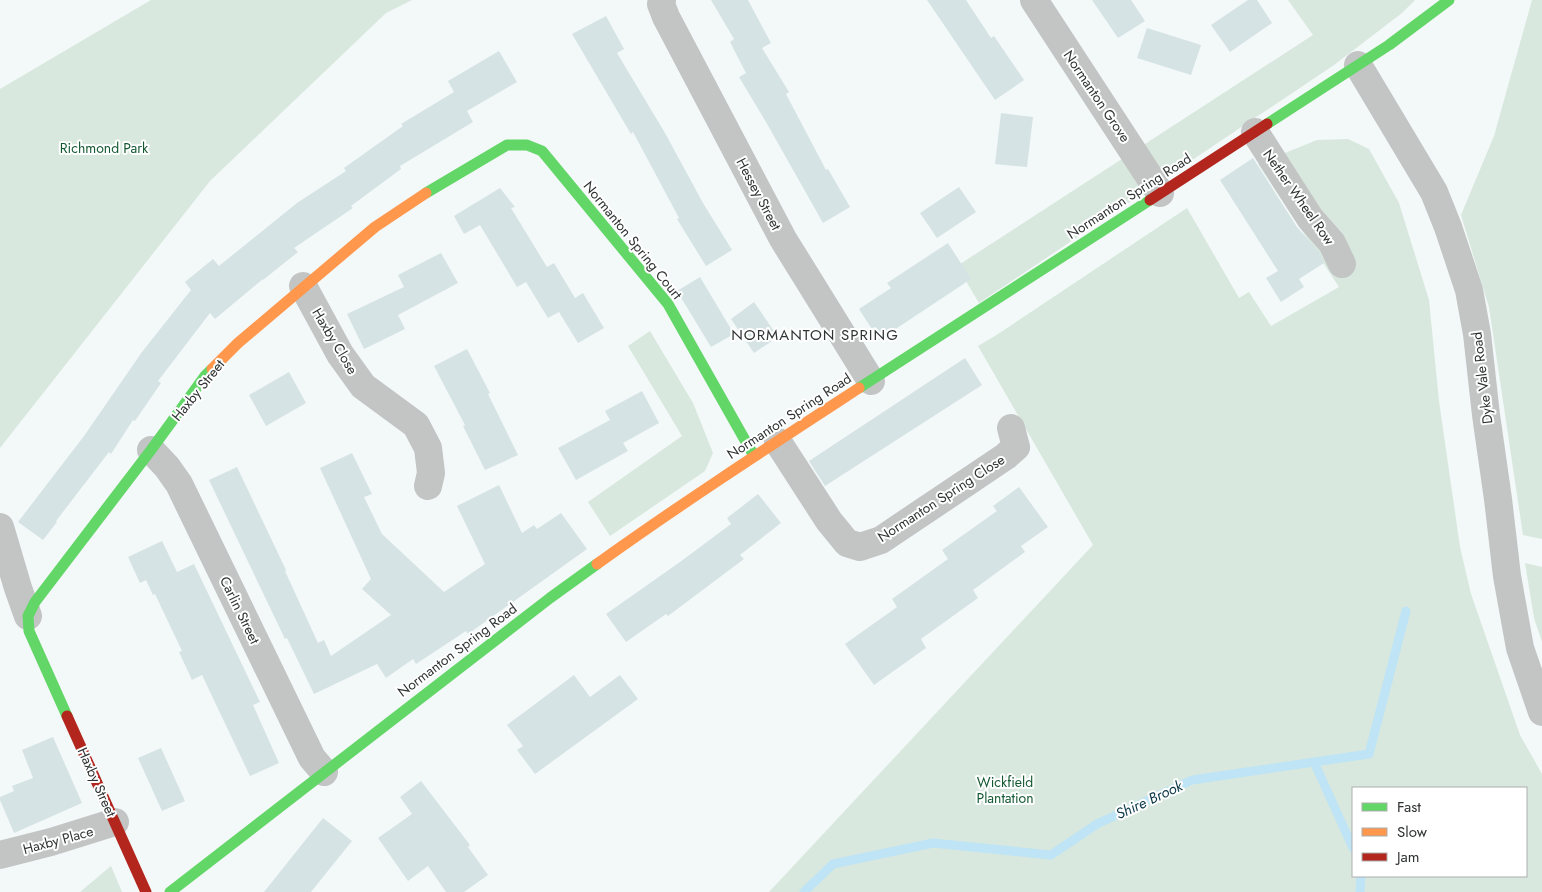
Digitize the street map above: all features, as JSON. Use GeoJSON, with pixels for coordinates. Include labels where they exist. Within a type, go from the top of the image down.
{"type":"FeatureCollection","features":[{"type":"Feature","properties":{"kind":"main road","name":"Normanton Spring Road"},"geometry":{"type":"LineString","coordinates":[[170,892],[550,598],[653,524],[754,456],[1358,65],[1411,30],[1449,0]]}},
{"type":"Feature","properties":{"kind":"main road","name":"Normanton Spring Court"},"geometry":{"type":"LineString","coordinates":[[435,187],[507,145],[527,145],[542,151],[668,304],[754,456]]}},
{"type":"Feature","properties":{"kind":"main road","name":"Haxby Street"},"geometry":{"type":"LineString","coordinates":[[146,892],[29,631],[28,616],[35,602],[205,376],[238,342],[303,286],[375,227],[435,187]]}},
{"type":"Feature","properties":{"kind":"street","name":"Hessey Street"},"geometry":{"type":"LineString","coordinates":[[662,0],[661,4],[666,17],[783,238],[870,381]]}},
{"type":"Feature","properties":{"kind":"street","name":"Normanton Grove"},"geometry":{"type":"LineString","coordinates":[[1034,0],[1160,193]]}},
{"type":"Feature","properties":{"kind":"street","name":"Dyke Vale Road"},"geometry":{"type":"LineString","coordinates":[[1358,65],[1434,192],[1469,290],[1477,334],[1507,576],[1520,648],[1542,712]]}},
{"type":"Feature","properties":{"kind":"street","name":"Nether Wheel Row"},"geometry":{"type":"LineString","coordinates":[[1255,132],[1310,218],[1332,243],[1342,264]]}},
{"type":"Feature","properties":{"kind":"street","name":"Haxby Close"},"geometry":{"type":"LineString","coordinates":[[303,286],[340,354],[363,386],[416,425],[428,448],[431,473],[428,486]]}},
{"type":"Feature","properties":{"kind":"street","name":"Normanton Spring Close"},"geometry":{"type":"LineString","coordinates":[[778,442],[829,521],[847,543],[860,547],[881,540],[1006,456],[1016,447],[1011,428]]}},
{"type":"Feature","properties":{"kind":"street","name":"Carlin Street"},"geometry":{"type":"LineString","coordinates":[[151,450],[167,467],[179,484],[312,758],[324,772]]}},
{"type":"Feature","properties":{"kind":"street","name":"Haxby Street"},"geometry":{"type":"LineString","coordinates":[[0,527],[28,616]]}},
{"type":"Feature","properties":{"kind":"street","name":"Haxby Place"},"geometry":{"type":"LineString","coordinates":[[0,855],[51,842],[115,822]]}},
{"type":"Feature","properties":{"kind":"green space","name":"Richmond Park"},"geometry":{"type":"Polygon","coordinates":[[[151,0],[412,0],[386,13],[210,181],[0,448],[0,89],[151,0]]]}},
{"type":"Feature","properties":{"kind":"green space"},"geometry":{"type":"Polygon","coordinates":[[[1288,0],[1415,0],[1402,13],[1334,65],[979,303],[957,266],[1313,35],[1288,0]]]}},
{"type":"Feature","properties":{"kind":"green space"},"geometry":{"type":"Polygon","coordinates":[[[1532,0],[1542,0],[1542,539],[1523,535],[1489,307],[1461,215],[1494,136],[1532,0]]]}},
{"type":"Feature","properties":{"kind":"green space","name":"Wickfield Plantation"},"geometry":{"type":"Polygon","coordinates":[[[1348,139],[1369,149],[1399,203],[1429,300],[1439,401],[1460,547],[1471,594],[1520,735],[1542,774],[1542,892],[769,892],[1093,545],[978,346],[1187,208],[1239,298],[1249,292],[1271,326],[1339,287],[1258,164],[1317,140],[1348,139]]]}},
{"type":"Feature","properties":{"kind":"green space"},"geometry":{"type":"Polygon","coordinates":[[[650,331],[693,403],[713,453],[705,471],[610,536],[588,502],[682,436],[628,346],[650,331]]]}},
{"type":"Feature","properties":{"kind":"green space"},"geometry":{"type":"Polygon","coordinates":[[[1525,563],[1542,567],[1542,642],[1534,618],[1525,563]]]}},
{"type":"Feature","properties":{"kind":"green space"},"geometry":{"type":"Polygon","coordinates":[[[111,866],[122,892],[80,892],[111,866]]]}},
{"type":"Feature","properties":{"kind":"building"},"geometry":{"type":"Polygon","coordinates":[[[711,0],[748,0],[771,43],[762,48],[789,92],[786,94],[826,170],[828,169],[850,207],[823,223],[739,77],[746,73],[730,42],[734,39],[711,0]]]}},
{"type":"Feature","properties":{"kind":"building"},"geometry":{"type":"Polygon","coordinates":[[[927,0],[966,0],[991,38],[994,36],[1024,80],[995,100],[927,0]]]}},
{"type":"Feature","properties":{"kind":"building"},"geometry":{"type":"Polygon","coordinates":[[[1092,0],[1131,0],[1145,21],[1118,38],[1092,0]]]}},
{"type":"Feature","properties":{"kind":"building"},"geometry":{"type":"Polygon","coordinates":[[[1248,0],[1257,0],[1272,23],[1230,52],[1211,25],[1248,0]]]}},
{"type":"Feature","properties":{"kind":"building"},"geometry":{"type":"Polygon","coordinates":[[[606,16],[624,49],[617,53],[732,250],[706,266],[677,219],[679,218],[633,132],[631,134],[572,34],[606,16]]]}},
{"type":"Feature","properties":{"kind":"building"},"geometry":{"type":"Polygon","coordinates":[[[1147,28],[1201,45],[1191,75],[1137,58],[1147,28]]]}},
{"type":"Feature","properties":{"kind":"building"},"geometry":{"type":"Polygon","coordinates":[[[499,51],[517,82],[467,111],[473,122],[400,166],[401,169],[351,206],[353,208],[294,248],[298,252],[215,319],[210,313],[158,381],[161,383],[135,421],[133,420],[111,454],[109,452],[43,540],[18,522],[84,436],[142,352],[191,290],[185,282],[213,259],[219,266],[297,203],[346,171],[344,168],[403,126],[401,124],[454,92],[448,81],[499,51]]]}},
{"type":"Feature","properties":{"kind":"building"},"geometry":{"type":"Polygon","coordinates":[[[1001,113],[1033,117],[1027,167],[995,164],[1001,113]]]}},
{"type":"Feature","properties":{"kind":"building"},"geometry":{"type":"Polygon","coordinates":[[[1253,158],[1297,227],[1319,252],[1324,263],[1299,279],[1304,287],[1281,302],[1266,278],[1278,271],[1220,180],[1253,158]]]}},
{"type":"Feature","properties":{"kind":"building"},"geometry":{"type":"Polygon","coordinates":[[[959,187],[976,212],[937,238],[920,213],[959,187]]]}},
{"type":"Feature","properties":{"kind":"building"},"geometry":{"type":"Polygon","coordinates":[[[500,188],[515,207],[511,208],[547,267],[554,263],[575,298],[583,293],[604,328],[578,343],[559,312],[548,318],[526,282],[517,287],[480,225],[464,234],[454,216],[500,188]]]}},
{"type":"Feature","properties":{"kind":"building"},"geometry":{"type":"Polygon","coordinates":[[[948,243],[971,279],[879,340],[859,309],[891,288],[887,283],[948,243]]]}},
{"type":"Feature","properties":{"kind":"building"},"geometry":{"type":"Polygon","coordinates":[[[441,253],[458,283],[398,315],[405,329],[364,349],[347,314],[404,287],[398,275],[441,253]]]}},
{"type":"Feature","properties":{"kind":"building"},"geometry":{"type":"Polygon","coordinates":[[[700,277],[734,334],[711,347],[677,291],[700,277]]]}},
{"type":"Feature","properties":{"kind":"building"},"geometry":{"type":"Polygon","coordinates":[[[754,302],[778,337],[754,353],[731,319],[754,302]]]}},
{"type":"Feature","properties":{"kind":"building"},"geometry":{"type":"Polygon","coordinates":[[[467,349],[490,393],[488,394],[518,455],[485,470],[463,426],[465,425],[434,366],[467,349]]]}},
{"type":"Feature","properties":{"kind":"building"},"geometry":{"type":"Polygon","coordinates":[[[965,358],[982,385],[825,486],[809,461],[965,358]]]}},
{"type":"Feature","properties":{"kind":"building"},"geometry":{"type":"Polygon","coordinates":[[[289,372],[306,403],[266,426],[249,395],[289,372]]]}},
{"type":"Feature","properties":{"kind":"building"},"geometry":{"type":"Polygon","coordinates":[[[642,391],[659,423],[623,443],[628,451],[576,480],[558,448],[610,420],[605,411],[642,391]]]}},
{"type":"Feature","properties":{"kind":"building"},"geometry":{"type":"Polygon","coordinates":[[[352,453],[372,494],[364,497],[382,534],[444,592],[485,564],[457,506],[499,485],[522,533],[534,525],[537,529],[561,513],[587,549],[468,634],[466,631],[416,664],[413,659],[386,678],[377,664],[314,694],[287,638],[285,639],[209,480],[237,467],[318,643],[324,640],[331,656],[391,615],[362,589],[371,579],[320,468],[352,453]]]}},
{"type":"Feature","properties":{"kind":"building"},"geometry":{"type":"Polygon","coordinates":[[[1019,487],[1048,527],[1021,546],[1025,552],[973,590],[978,598],[921,639],[926,648],[874,685],[845,644],[897,607],[892,599],[948,559],[942,550],[997,511],[993,506],[1019,487]]]}},
{"type":"Feature","properties":{"kind":"building"},"geometry":{"type":"Polygon","coordinates":[[[758,494],[781,523],[740,555],[744,559],[668,616],[666,614],[626,642],[606,614],[731,524],[727,518],[758,494]]]}},
{"type":"Feature","properties":{"kind":"building"},"geometry":{"type":"Polygon","coordinates":[[[162,541],[177,572],[194,564],[260,702],[253,705],[279,763],[250,776],[202,675],[192,680],[179,652],[182,651],[155,594],[153,595],[146,580],[140,583],[128,557],[162,541]]]}},
{"type":"Feature","properties":{"kind":"building"},"geometry":{"type":"Polygon","coordinates":[[[574,675],[590,697],[620,675],[638,699],[535,774],[517,750],[523,746],[507,725],[574,675]]]}},
{"type":"Feature","properties":{"kind":"building"},"geometry":{"type":"Polygon","coordinates":[[[53,737],[82,803],[14,833],[0,797],[14,791],[12,786],[33,778],[22,750],[53,737]]]}},
{"type":"Feature","properties":{"kind":"building"},"geometry":{"type":"Polygon","coordinates":[[[161,748],[185,801],[162,811],[138,758],[161,748]]]}},
{"type":"Feature","properties":{"kind":"building"},"geometry":{"type":"Polygon","coordinates":[[[421,781],[470,845],[468,847],[488,875],[464,892],[446,892],[428,866],[408,881],[378,838],[412,814],[400,797],[421,781]]]}},
{"type":"Feature","properties":{"kind":"building"},"geometry":{"type":"Polygon","coordinates":[[[323,818],[352,841],[311,892],[264,892],[323,818]]]}},
{"type":"Feature","properties":{"kind":"waterway","name":"Shire Brook"},"geometry":{"type":"LineString","coordinates":[[804,892],[833,864],[933,843],[1051,855],[1097,824],[1192,780],[1369,754],[1406,611]]}},
{"type":"Feature","properties":{"kind":"waterway"},"geometry":{"type":"LineString","coordinates":[[1314,762],[1352,846]]}},
{"type":"Feature","properties":{"kind":"waterway"},"geometry":{"type":"LineString","coordinates":[[1360,892],[1361,877]]}},
{"type":"Feature","properties":{"kind":"traffic: fast"},"geometry":{"type":"LineString","coordinates":[[1267,124],[1389,45],[1449,0]]}},
{"type":"Feature","properties":{"kind":"traffic: fast"},"geometry":{"type":"LineString","coordinates":[[426,193],[507,145],[527,145],[542,151],[668,304],[754,456]]}},
{"type":"Feature","properties":{"kind":"traffic: fast"},"geometry":{"type":"LineString","coordinates":[[859,388],[1150,200]]}},
{"type":"Feature","properties":{"kind":"traffic: fast"},"geometry":{"type":"LineString","coordinates":[[67,716],[29,631],[28,616],[35,602],[212,369]]}},
{"type":"Feature","properties":{"kind":"traffic: fast"},"geometry":{"type":"LineString","coordinates":[[170,892],[550,598],[597,564]]}},
{"type":"Feature","properties":{"kind":"traffic: slow"},"geometry":{"type":"LineString","coordinates":[[212,369],[238,343],[375,227],[426,193]]}},
{"type":"Feature","properties":{"kind":"traffic: slow"},"geometry":{"type":"LineString","coordinates":[[597,564],[759,453],[859,388]]}},
{"type":"Feature","properties":{"kind":"traffic: jam"},"geometry":{"type":"LineString","coordinates":[[1150,200],[1267,124]]}},
{"type":"Feature","properties":{"kind":"traffic: jam"},"geometry":{"type":"LineString","coordinates":[[67,716],[146,892]]}},
{"type":"Feature","properties":{"kind":"district","name":"NORMANTON SPRING"},"geometry":{"type":"Point","coordinates":[815,335]}}]}
